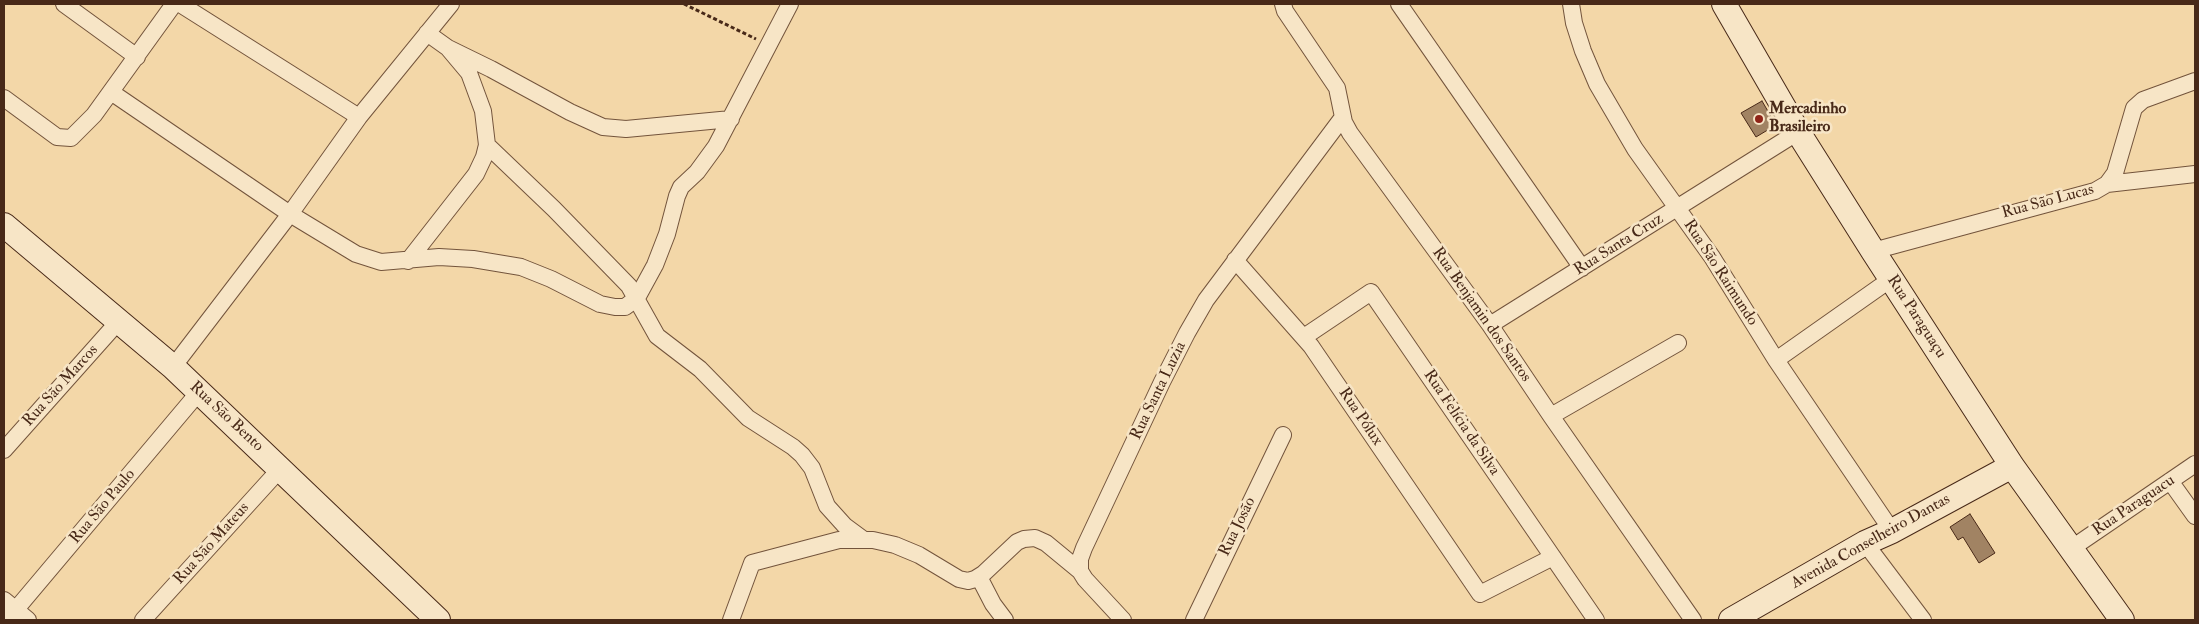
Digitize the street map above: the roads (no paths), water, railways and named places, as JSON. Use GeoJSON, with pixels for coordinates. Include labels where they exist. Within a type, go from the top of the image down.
{"type":"FeatureCollection","features":[{"type":"Feature","properties":{"kind":"street"},"geometry":{"type":"LineString","coordinates":[[64,4],[137,57]]}},
{"type":"Feature","properties":{"kind":"street"},"geometry":{"type":"LineString","coordinates":[[4,98],[50,132],[66,139],[76,135],[94,115],[174,4]]}},
{"type":"Feature","properties":{"kind":"street"},"geometry":{"type":"LineString","coordinates":[[180,4],[359,118]]}},
{"type":"Feature","properties":{"kind":"street"},"geometry":{"type":"LineString","coordinates":[[173,367],[290,214],[359,118],[451,4]]}},
{"type":"Feature","properties":{"kind":"street"},"geometry":{"type":"LineString","coordinates":[[111,92],[290,214],[356,254],[381,262],[439,257],[492,261],[529,270],[600,304],[625,307],[637,298],[661,251],[681,187],[697,172],[716,146],[770,46],[790,4]]}},
{"type":"Feature","properties":{"kind":"street","name":"Rua Benjamin dos Santos"},"geometry":{"type":"LineString","coordinates":[[1282,4],[1337,88],[1342,117],[1350,133],[1490,325],[1693,620]]}},
{"type":"Feature","properties":{"kind":"street"},"geometry":{"type":"LineString","coordinates":[[1399,4],[1582,268]]}},
{"type":"Feature","properties":{"kind":"street","name":"Rua São Raimundo"},"geometry":{"type":"LineString","coordinates":[[1570,4],[1583,51],[1597,84],[1635,150],[1712,257],[1776,360],[1892,530]]}},
{"type":"Feature","properties":{"kind":"street","name":"Rua Paraguaçu"},"geometry":{"type":"LineString","coordinates":[[1724,4],[1798,132],[1891,279],[2012,466],[2122,620]]}},
{"type":"Feature","properties":{"kind":"street"},"geometry":{"type":"LineString","coordinates":[[427,33],[448,48],[570,112],[604,127],[626,128],[731,119]]}},
{"type":"Feature","properties":{"kind":"street"},"geometry":{"type":"LineString","coordinates":[[408,261],[476,174],[487,145],[483,111],[474,83],[464,65],[448,48]]}},
{"type":"Feature","properties":{"kind":"street","name":"Rua São Lucas"},"geometry":{"type":"LineString","coordinates":[[1873,250],[2095,191],[2107,184],[2117,166],[2134,108],[2143,100],[2195,81]]}},
{"type":"Feature","properties":{"kind":"street","name":"Rua Santa Luzia"},"geometry":{"type":"LineString","coordinates":[[1080,571],[1080,559],[1084,548],[1187,333],[1206,300],[1342,117]]}},
{"type":"Feature","properties":{"kind":"street","name":"Rua Santa Cruz"},"geometry":{"type":"LineString","coordinates":[[1490,325],[1798,132]]}},
{"type":"Feature","properties":{"kind":"street"},"geometry":{"type":"LineString","coordinates":[[487,145],[554,209],[579,237],[619,276],[637,298],[657,336],[700,369],[748,418],[793,447],[802,455],[812,468],[827,506],[845,526],[864,540]]}},
{"type":"Feature","properties":{"kind":"street"},"geometry":{"type":"LineString","coordinates":[[2107,184],[2195,174]]}},
{"type":"Feature","properties":{"kind":"street","name":"Rua São Bento"},"geometry":{"type":"LineString","coordinates":[[4,225],[173,367],[281,468],[438,620]]}},
{"type":"Feature","properties":{"kind":"street","name":"Rua Pólux"},"geometry":{"type":"LineString","coordinates":[[1236,260],[1311,346],[1480,594],[1553,557]]}},
{"type":"Feature","properties":{"kind":"street"},"geometry":{"type":"LineString","coordinates":[[1776,360],[1891,279]]}},
{"type":"Feature","properties":{"kind":"street","name":"Rua Felícia da Silva"},"geometry":{"type":"LineString","coordinates":[[1304,337],[1371,292],[1596,620]]}},
{"type":"Feature","properties":{"kind":"street","name":"Rua São Marcos"},"geometry":{"type":"LineString","coordinates":[[4,450],[118,322]]}},
{"type":"Feature","properties":{"kind":"street"},"geometry":{"type":"LineString","coordinates":[[1551,416],[1678,343]]}},
{"type":"Feature","properties":{"kind":"street","name":"Rua São Paulo"},"geometry":{"type":"LineString","coordinates":[[14,613],[200,392]]}},
{"type":"Feature","properties":{"kind":"street","name":"Rua Josão"},"geometry":{"type":"LineString","coordinates":[[1194,620],[1283,435]]}},
{"type":"Feature","properties":{"kind":"street","name":"Rua Paraguacu"},"geometry":{"type":"LineString","coordinates":[[2072,548],[2195,464]]}},
{"type":"Feature","properties":{"kind":"street","name":"Avenida Conselheiro Dantas"},"geometry":{"type":"LineString","coordinates":[[1731,620],[1865,543],[2012,466]]}},
{"type":"Feature","properties":{"kind":"street","name":"Rua São Mateus"},"geometry":{"type":"LineString","coordinates":[[143,620],[281,468]]}},
{"type":"Feature","properties":{"kind":"street"},"geometry":{"type":"LineString","coordinates":[[2170,481],[2195,516]]}},
{"type":"Feature","properties":{"kind":"street"},"geometry":{"type":"LineString","coordinates":[[731,620],[752,563],[824,543],[864,540],[895,545],[919,555],[959,579],[968,581],[979,577],[1017,542],[1029,538],[1035,538],[1046,543],[1080,571],[1085,579],[1123,620]]}},
{"type":"Feature","properties":{"kind":"street"},"geometry":{"type":"LineString","coordinates":[[1865,543],[1923,620]]}},
{"type":"Feature","properties":{"kind":"street"},"geometry":{"type":"LineString","coordinates":[[979,577],[993,604],[1005,620]]}},
{"type":"Feature","properties":{"kind":"place","name":"Mercadinho Brasileiro"},"geometry":{"type":"Point","coordinates":[1759,119]}}]}
